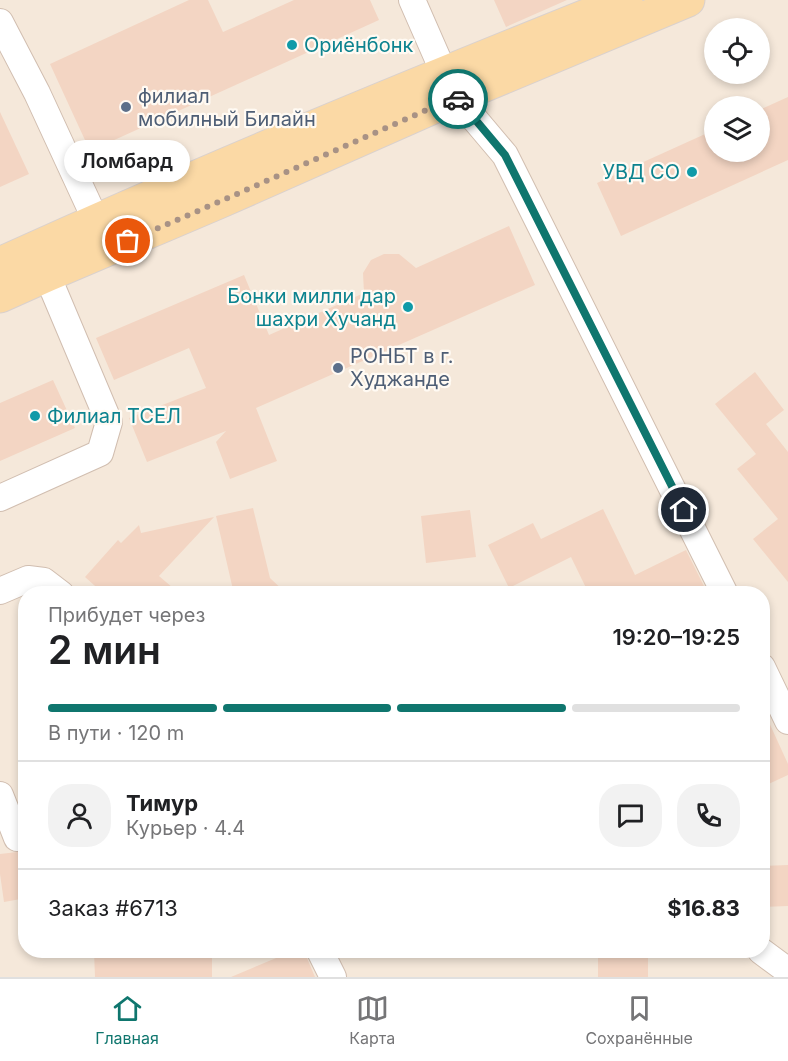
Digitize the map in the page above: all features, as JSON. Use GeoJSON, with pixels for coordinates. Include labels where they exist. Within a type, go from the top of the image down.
{"type":"FeatureCollection","features":[{"type":"Feature","properties":{"kind":"main road"},"geometry":{"type":"LineString","coordinates":[[0,264],[221,201],[450,85],[626,0]]}},
{"type":"Feature","properties":{"kind":"main road"},"geometry":{"type":"LineString","coordinates":[[450,85],[688,0]]}},
{"type":"Feature","properties":{"kind":"main road"},"geometry":{"type":"LineString","coordinates":[[0,296],[47,274],[102,235]]}},
{"type":"Feature","properties":{"kind":"street"},"geometry":{"type":"LineString","coordinates":[[412,0],[450,85],[505,155],[722,586]]}},
{"type":"Feature","properties":{"kind":"street"},"geometry":{"type":"LineString","coordinates":[[0,22],[37,93],[102,235]]}},
{"type":"Feature","properties":{"kind":"street"},"geometry":{"type":"LineString","coordinates":[[0,498],[100,453],[109,422],[47,274]]}},
{"type":"Feature","properties":{"kind":"street"},"geometry":{"type":"LineString","coordinates":[[0,591],[28,579],[44,581],[51,586]]}},
{"type":"Feature","properties":{"kind":"street"},"geometry":{"type":"LineString","coordinates":[[772,671],[788,722]]}},
{"type":"Feature","properties":{"kind":"street"},"geometry":{"type":"LineString","coordinates":[[0,795],[18,838]]}},
{"type":"Feature","properties":{"kind":"street"},"geometry":{"type":"LineString","coordinates":[[324,958],[333,977]]}},
{"type":"Feature","properties":{"kind":"street"},"geometry":{"type":"LineString","coordinates":[[770,958],[788,971]]}},
{"type":"Feature","properties":{"kind":"shaded area"},"geometry":{"type":"Polygon","coordinates":[[[0,0],[788,0],[788,977],[0,977],[0,0]]]}},
{"type":"Feature","properties":{"kind":"building"},"geometry":{"type":"Polygon","coordinates":[[[189,0],[208,0],[223,32],[294,0],[370,0],[379,20],[90,151],[50,64],[189,0]]]}},
{"type":"Feature","properties":{"kind":"building"},"geometry":{"type":"Polygon","coordinates":[[[494,0],[567,0],[506,27],[494,0]]]}},
{"type":"Feature","properties":{"kind":"building","name":"УВД СО"},"geometry":{"type":"Polygon","coordinates":[[[788,97],[788,160],[621,236],[597,183],[704,135],[704,162],[770,162],[770,105],[788,97]]]}},
{"type":"Feature","properties":{"kind":"building"},"geometry":{"type":"Polygon","coordinates":[[[0,112],[29,174],[0,187],[0,112]]]}},
{"type":"Feature","properties":{"kind":"building"},"geometry":{"type":"Polygon","coordinates":[[[509,226],[535,285],[256,408],[277,461],[230,479],[216,442],[226,431],[147,462],[129,418],[206,388],[189,348],[114,380],[96,338],[244,275],[269,335],[364,293],[363,273],[371,260],[384,254],[399,254],[416,268],[509,226]]]}},
{"type":"Feature","properties":{"kind":"building"},"geometry":{"type":"Polygon","coordinates":[[[755,372],[784,410],[766,424],[788,452],[788,582],[753,539],[778,519],[737,469],[756,454],[715,404],[755,372]]]}},
{"type":"Feature","properties":{"kind":"building","name":"Филиал ТСЕЛ"},"geometry":{"type":"Polygon","coordinates":[[[53,380],[75,428],[0,461],[0,403],[53,380]]]}},
{"type":"Feature","properties":{"kind":"building"},"geometry":{"type":"Polygon","coordinates":[[[253,508],[270,578],[278,586],[232,586],[216,516],[253,508]]]}},
{"type":"Feature","properties":{"kind":"building"},"geometry":{"type":"Polygon","coordinates":[[[603,509],[635,575],[686,550],[704,586],[585,586],[571,557],[513,586],[508,586],[488,545],[533,523],[541,539],[603,509]]]}},
{"type":"Feature","properties":{"kind":"building"},"geometry":{"type":"Polygon","coordinates":[[[470,510],[476,557],[426,563],[421,516],[470,510]]]}},
{"type":"Feature","properties":{"kind":"building"},"geometry":{"type":"Polygon","coordinates":[[[214,517],[159,576],[171,586],[95,586],[85,577],[118,540],[121,543],[139,525],[141,533],[214,517]]]}},
{"type":"Feature","properties":{"kind":"building"},"geometry":{"type":"Polygon","coordinates":[[[770,725],[788,764],[788,775],[770,783],[770,725]]]}},
{"type":"Feature","properties":{"kind":"building"},"geometry":{"type":"Polygon","coordinates":[[[18,852],[18,899],[4,902],[0,854],[18,852]]]}},
{"type":"Feature","properties":{"kind":"building"},"geometry":{"type":"Polygon","coordinates":[[[788,865],[788,906],[770,907],[770,866],[788,865]]]}},
{"type":"Feature","properties":{"kind":"building"},"geometry":{"type":"Polygon","coordinates":[[[94,958],[212,958],[212,977],[95,977],[94,958]]]}},
{"type":"Feature","properties":{"kind":"building"},"geometry":{"type":"Polygon","coordinates":[[[276,958],[307,958],[315,977],[231,977],[276,958]]]}},
{"type":"Feature","properties":{"kind":"building"},"geometry":{"type":"Polygon","coordinates":[[[598,958],[648,958],[648,977],[598,977],[598,958]]]}},
{"type":"Feature","properties":{"kind":"way so far"},"geometry":{"type":"LineString","coordinates":[[128,241],[456,97],[458,99]]}},
{"type":"Feature","properties":{"kind":"place","name":"Ориёнбонк"},"geometry":{"type":"Point","coordinates":[292,45]}},
{"type":"Feature","properties":{"kind":"place","name":"филиал мобилный Билайн"},"geometry":{"type":"Point","coordinates":[126,107]}},
{"type":"Feature","properties":{"kind":"place","name":"УВД СО"},"geometry":{"type":"Point","coordinates":[692,172]}},
{"type":"Feature","properties":{"kind":"place","name":"Ломбард"},"geometry":{"type":"Point","coordinates":[128,241]}},
{"type":"Feature","properties":{"kind":"place","name":"Бонки милли дар шахри Хучанд"},"geometry":{"type":"Point","coordinates":[408,307]}},
{"type":"Feature","properties":{"kind":"place","name":"РОНБТ в г. Худжанде"},"geometry":{"type":"Point","coordinates":[338,368]}},
{"type":"Feature","properties":{"kind":"place","name":"Филиал ТСЕЛ"},"geometry":{"type":"Point","coordinates":[35,416]}},
{"type":"Feature","properties":{"kind":"route"},"geometry":{"type":"LineString","coordinates":[[458,99],[505,155],[684,510]]}}]}
